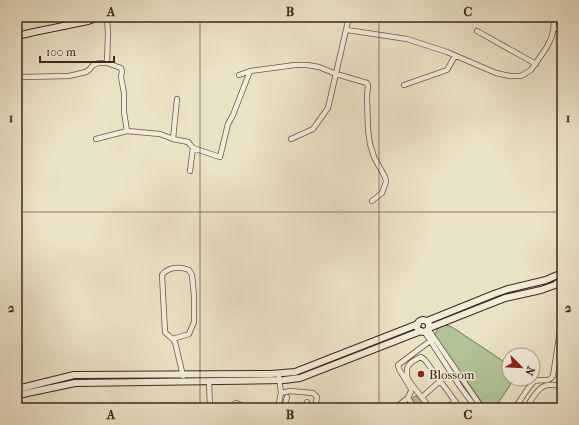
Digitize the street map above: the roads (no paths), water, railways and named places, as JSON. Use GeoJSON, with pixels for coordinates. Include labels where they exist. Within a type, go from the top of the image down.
{"type":"FeatureCollection","features":[{"type":"Feature","properties":{"kind":"street"},"geometry":{"type":"LineString","coordinates":[[17,36],[99,17]]}},
{"type":"Feature","properties":{"kind":"street"},"geometry":{"type":"LineString","coordinates":[[107,17],[107,63]]}},
{"type":"Feature","properties":{"kind":"street"},"geometry":{"type":"LineString","coordinates":[[291,139],[313,129],[328,108],[349,17]]}},
{"type":"Feature","properties":{"kind":"street"},"geometry":{"type":"LineString","coordinates":[[347,30],[407,39],[431,46],[496,73],[510,76],[521,76],[531,70],[547,47],[554,28],[555,17]]}},
{"type":"Feature","properties":{"kind":"street"},"geometry":{"type":"LineString","coordinates":[[554,28],[562,30]]}},
{"type":"Feature","properties":{"kind":"street"},"geometry":{"type":"LineString","coordinates":[[477,31],[536,64]]}},
{"type":"Feature","properties":{"kind":"street"},"geometry":{"type":"LineString","coordinates":[[404,85],[447,70],[455,56]]}},
{"type":"Feature","properties":{"kind":"street"},"geometry":{"type":"LineString","coordinates":[[17,80],[22,77],[69,76],[86,72],[93,65],[99,63],[107,63],[121,68],[127,131]]}},
{"type":"Feature","properties":{"kind":"street"},"geometry":{"type":"LineString","coordinates":[[239,75],[250,71],[295,65],[307,65],[319,67],[336,74],[364,82],[368,85],[368,130],[370,144],[386,182],[382,193],[372,201]]}},
{"type":"Feature","properties":{"kind":"street"},"geometry":{"type":"LineString","coordinates":[[96,139],[127,131],[160,134],[173,139],[188,142],[193,148],[220,156],[228,124],[250,71]]}},
{"type":"Feature","properties":{"kind":"street"},"geometry":{"type":"LineString","coordinates":[[173,139],[177,99]]}},
{"type":"Feature","properties":{"kind":"street"},"geometry":{"type":"LineString","coordinates":[[190,172],[193,148]]}},
{"type":"Feature","properties":{"kind":"street"},"geometry":{"type":"LineString","coordinates":[[173,339],[189,334],[194,322],[192,275],[189,270],[184,267],[176,267],[165,270],[162,275],[165,332],[175,342],[184,381]]}},
{"type":"Feature","properties":{"kind":"street"},"geometry":{"type":"LineString","coordinates":[[17,393],[74,375],[295,372],[418,324],[422,320],[427,321],[508,289],[546,280],[562,273]]}},
{"type":"Feature","properties":{"kind":"street"},"geometry":{"type":"LineString","coordinates":[[17,393],[75,383],[279,380],[300,378],[505,298],[541,290],[555,285],[562,280]]}},
{"type":"Feature","properties":{"kind":"street"},"geometry":{"type":"LineString","coordinates":[[526,408],[538,389],[552,381],[562,318]]}},
{"type":"Feature","properties":{"kind":"street"},"geometry":{"type":"LineString","coordinates":[[425,330],[429,324],[427,321]]}},
{"type":"Feature","properties":{"kind":"street"},"geometry":{"type":"LineString","coordinates":[[418,324],[418,328],[425,330],[466,384],[482,408]]}},
{"type":"Feature","properties":{"kind":"street"},"geometry":{"type":"LineString","coordinates":[[432,339],[461,388],[476,408]]}},
{"type":"Feature","properties":{"kind":"street"},"geometry":{"type":"LineString","coordinates":[[395,408],[408,398],[411,391],[398,365],[432,339]]}},
{"type":"Feature","properties":{"kind":"street"},"geometry":{"type":"LineString","coordinates":[[428,407],[407,376],[407,369],[410,364],[421,357],[460,408]]}},
{"type":"Feature","properties":{"kind":"street"},"geometry":{"type":"LineString","coordinates":[[278,373],[281,393],[278,408]]}},
{"type":"Feature","properties":{"kind":"street"},"geometry":{"type":"LineString","coordinates":[[516,408],[532,383],[537,380],[552,381],[562,387]]}},
{"type":"Feature","properties":{"kind":"street"},"geometry":{"type":"LineString","coordinates":[[209,381],[210,408]]}},
{"type":"Feature","properties":{"kind":"street"},"geometry":{"type":"LineString","coordinates":[[422,397],[440,381]]}},
{"type":"Feature","properties":{"kind":"street"},"geometry":{"type":"LineString","coordinates":[[461,388],[466,384]]}},
{"type":"Feature","properties":{"kind":"street"},"geometry":{"type":"LineString","coordinates":[[281,393],[290,391],[313,393],[317,397],[315,408]]}},
{"type":"Feature","properties":{"kind":"street"},"geometry":{"type":"LineString","coordinates":[[284,408],[287,397]]}},
{"type":"Feature","properties":{"kind":"street"},"geometry":{"type":"LineString","coordinates":[[408,398],[416,408]]}},
{"type":"Feature","properties":{"kind":"street"},"geometry":{"type":"LineString","coordinates":[[446,408],[455,401]]}},
{"type":"Feature","properties":{"kind":"street"},"geometry":{"type":"LineString","coordinates":[[306,408],[307,402]]}},
{"type":"Feature","properties":{"kind":"street"},"geometry":{"type":"LineString","coordinates":[[230,408],[236,404],[241,405],[244,408]]}},
{"type":"Feature","properties":{"kind":"place","name":"Blossom"},"geometry":{"type":"Point","coordinates":[421,374]}}]}
